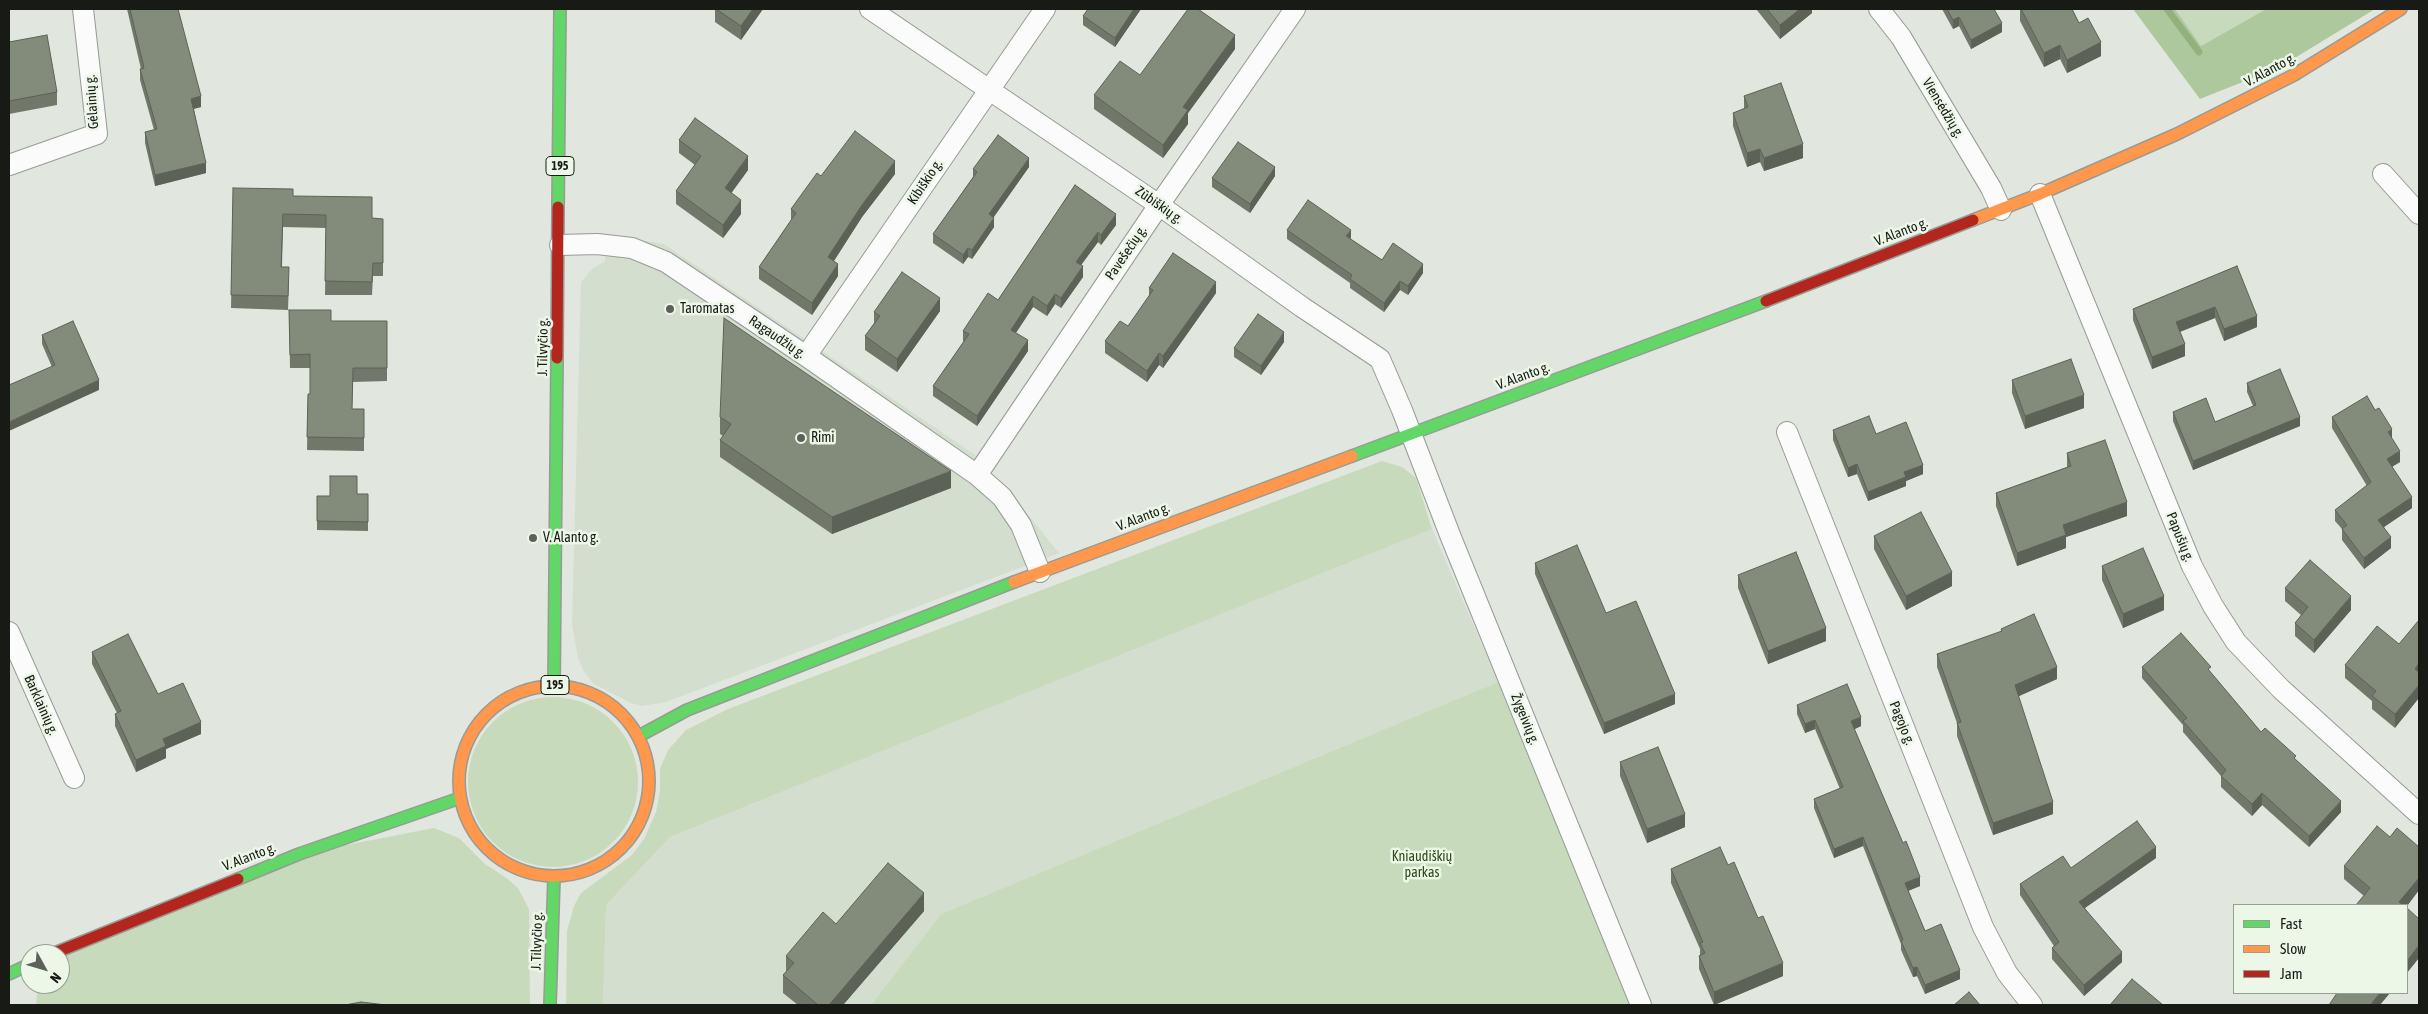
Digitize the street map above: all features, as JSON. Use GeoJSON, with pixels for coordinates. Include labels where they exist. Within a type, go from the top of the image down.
{"type":"FeatureCollection","features":[{"type":"Feature","properties":{"kind":"main road","name":"J. Tilvyčio g."},"geometry":{"type":"LineString","coordinates":[[554,685],[560,245],[560,9]]}},
{"type":"Feature","properties":{"kind":"main road","name":"V. Alanto g."},"geometry":{"type":"LineString","coordinates":[[639,736],[687,710],[1040,572],[1726,317],[2040,194],[2177,134],[2294,76],[2401,9]]}},
{"type":"Feature","properties":{"kind":"main road","name":"195"},"geometry":{"type":"LineString","coordinates":[[554,685],[580,689],[604,699],[624,715],[639,736],[648,760],[650,784],[646,808],[636,832],[620,851],[601,865],[578,874],[554,877],[521,871],[492,855],[471,828],[460,798],[459,778],[462,757],[469,737],[481,720],[496,705],[515,694],[535,687],[554,685]]}},
{"type":"Feature","properties":{"kind":"main road","name":"V. Alanto g."},"geometry":{"type":"LineString","coordinates":[[70,947],[299,854],[460,798]]}},
{"type":"Feature","properties":{"kind":"main road","name":"J. Tilvyčio g."},"geometry":{"type":"LineString","coordinates":[[550,1005],[554,877]]}},
{"type":"Feature","properties":{"kind":"street","name":"Gėlainių g."},"geometry":{"type":"LineString","coordinates":[[9,165],[97,134],[83,9]]}},
{"type":"Feature","properties":{"kind":"street","name":"Zūbiškių g."},"geometry":{"type":"LineString","coordinates":[[870,9],[1159,205],[1302,307],[1380,358],[1410,433]]}},
{"type":"Feature","properties":{"kind":"street","name":"Kibiškio g."},"geometry":{"type":"LineString","coordinates":[[806,356],[1045,9]]}},
{"type":"Feature","properties":{"kind":"street","name":"Pavešečių g."},"geometry":{"type":"LineString","coordinates":[[977,475],[1159,205],[1295,9]]}},
{"type":"Feature","properties":{"kind":"street","name":"Viensėdžių g."},"geometry":{"type":"LineString","coordinates":[[1879,9],[1901,37],[1991,188],[2001,210]]}},
{"type":"Feature","properties":{"kind":"street"},"geometry":{"type":"LineString","coordinates":[[2383,174],[2419,214]]}},
{"type":"Feature","properties":{"kind":"street","name":"Papušių g."},"geometry":{"type":"LineString","coordinates":[[2040,194],[2192,566],[2213,606],[2236,642],[2282,690],[2419,814]]}},
{"type":"Feature","properties":{"kind":"street","name":"Ragaudžių g."},"geometry":{"type":"LineString","coordinates":[[560,245],[597,244],[632,248],[666,262],[806,356],[977,475],[1002,497],[1021,525],[1040,572]]}},
{"type":"Feature","properties":{"kind":"street","name":"Pagojo g."},"geometry":{"type":"LineString","coordinates":[[1787,432],[1983,927],[2007,972],[2032,1005]]}},
{"type":"Feature","properties":{"kind":"street","name":"Žygeivių g."},"geometry":{"type":"LineString","coordinates":[[1410,433],[1641,1005]]}},
{"type":"Feature","properties":{"kind":"street","name":"Barklainių g."},"geometry":{"type":"LineString","coordinates":[[9,632],[74,778]]}},
{"type":"Feature","properties":{"kind":"shaded area"},"geometry":{"type":"Polygon","coordinates":[[[605,234],[664,244],[974,454],[1059,553],[666,702],[642,706],[631,703],[594,684],[584,672],[578,658],[572,624],[581,282],[592,269],[605,261],[605,234]]]}},
{"type":"Feature","properties":{"kind":"shaded area"},"geometry":{"type":"Polygon","coordinates":[[[1432,529],[1498,682],[941,914],[871,1005],[603,1005],[606,905],[670,837],[1432,529]]]}},
{"type":"Feature","properties":{"kind":"green space"},"geometry":{"type":"Polygon","coordinates":[[[2133,9],[2175,9],[2201,46],[2266,9],[2375,9],[2280,67],[2200,99],[2133,9]]]}},
{"type":"Feature","properties":{"kind":"green space"},"geometry":{"type":"Polygon","coordinates":[[[2175,9],[2266,9],[2201,46],[2175,9]]]}},
{"type":"Feature","properties":{"kind":"green space"},"geometry":{"type":"Polygon","coordinates":[[[1382,461],[1402,467],[1416,478],[1432,529],[670,837],[606,905],[603,1005],[566,1005],[567,931],[574,906],[581,893],[632,855],[644,839],[656,812],[660,791],[660,769],[668,750],[686,730],[728,709],[1382,461]]]}},
{"type":"Feature","properties":{"kind":"green space","name":"Kniaudiškių parkas"},"geometry":{"type":"Polygon","coordinates":[[[1498,682],[1630,1005],[871,1005],[941,914],[1498,682]]]}},
{"type":"Feature","properties":{"kind":"green space"},"geometry":{"type":"Polygon","coordinates":[[[553,697],[578,701],[593,707],[613,722],[628,742],[636,765],[638,782],[634,807],[628,822],[613,842],[593,857],[570,865],[553,867],[528,863],[513,857],[493,842],[478,822],[470,799],[468,782],[472,757],[478,742],[493,722],[513,707],[536,699],[553,697]]]}},
{"type":"Feature","properties":{"kind":"green space"},"geometry":{"type":"Polygon","coordinates":[[[434,828],[459,838],[485,864],[518,888],[529,909],[530,1005],[36,1005],[37,994],[70,994],[70,950],[299,854],[434,828]]]}},
{"type":"Feature","properties":{"kind":"building"},"geometry":{"type":"Polygon","coordinates":[[[130,9],[178,9],[201,96],[191,99],[206,163],[155,175],[145,132],[157,129],[140,69],[144,68],[130,9]]]}},
{"type":"Feature","properties":{"kind":"building"},"geometry":{"type":"Polygon","coordinates":[[[716,9],[753,9],[741,26],[716,9]]]}},
{"type":"Feature","properties":{"kind":"building"},"geometry":{"type":"Polygon","coordinates":[[[1088,9],[1134,9],[1115,38],[1083,16],[1088,9]]]}},
{"type":"Feature","properties":{"kind":"building"},"geometry":{"type":"Polygon","coordinates":[[[1188,9],[1198,9],[1235,35],[1183,107],[1188,110],[1163,145],[1094,95],[1120,61],[1140,75],[1188,9]]]}},
{"type":"Feature","properties":{"kind":"building"},"geometry":{"type":"Polygon","coordinates":[[[1767,9],[1800,9],[1780,25],[1767,9]]]}},
{"type":"Feature","properties":{"kind":"building"},"geometry":{"type":"Polygon","coordinates":[[[1947,9],[1994,9],[2002,23],[1971,40],[1959,17],[1953,20],[1947,9]]]}},
{"type":"Feature","properties":{"kind":"building"},"geometry":{"type":"Polygon","coordinates":[[[2021,9],[2072,9],[2079,23],[2088,18],[2101,42],[2067,60],[2060,45],[2044,53],[2021,9]]]}},
{"type":"Feature","properties":{"kind":"building"},"geometry":{"type":"Polygon","coordinates":[[[47,35],[57,92],[9,101],[9,42],[47,35]]]}},
{"type":"Feature","properties":{"kind":"building"},"geometry":{"type":"Polygon","coordinates":[[[1781,83],[1803,144],[1764,158],[1760,149],[1747,153],[1733,113],[1748,107],[1744,96],[1781,83]]]}},
{"type":"Feature","properties":{"kind":"building"},"geometry":{"type":"Polygon","coordinates":[[[695,118],[748,156],[725,188],[741,200],[723,225],[676,191],[701,156],[679,140],[695,118]]]}},
{"type":"Feature","properties":{"kind":"building"},"geometry":{"type":"Polygon","coordinates":[[[855,131],[895,161],[862,205],[828,257],[838,264],[812,303],[759,267],[796,213],[791,209],[817,173],[821,176],[855,131]]]}},
{"type":"Feature","properties":{"kind":"building"},"geometry":{"type":"Polygon","coordinates":[[[998,135],[1029,158],[989,214],[994,218],[972,250],[968,248],[963,255],[933,234],[977,172],[973,169],[998,135]]]}},
{"type":"Feature","properties":{"kind":"building"},"geometry":{"type":"Polygon","coordinates":[[[1238,142],[1275,167],[1250,204],[1212,178],[1238,142]]]}},
{"type":"Feature","properties":{"kind":"building"},"geometry":{"type":"Polygon","coordinates":[[[1075,185],[1116,214],[1101,235],[1098,232],[1076,262],[1083,266],[1061,298],[1055,294],[1047,306],[1033,296],[1011,330],[1028,340],[977,416],[933,386],[969,334],[963,331],[988,293],[998,300],[1075,185]]]}},
{"type":"Feature","properties":{"kind":"building"},"geometry":{"type":"Polygon","coordinates":[[[233,188],[293,189],[293,196],[372,197],[372,218],[383,219],[383,263],[373,263],[372,282],[325,281],[326,215],[283,214],[281,267],[289,267],[288,296],[231,295],[233,188]]]}},
{"type":"Feature","properties":{"kind":"building"},"geometry":{"type":"Polygon","coordinates":[[[1308,200],[1351,230],[1346,236],[1382,260],[1393,243],[1423,264],[1408,286],[1400,281],[1384,303],[1350,279],[1352,275],[1287,230],[1308,200]]]}},
{"type":"Feature","properties":{"kind":"building"},"geometry":{"type":"Polygon","coordinates":[[[1173,253],[1216,282],[1163,356],[1159,353],[1147,371],[1105,341],[1120,321],[1128,326],[1153,290],[1149,288],[1173,253]]]}},
{"type":"Feature","properties":{"kind":"building"},"geometry":{"type":"Polygon","coordinates":[[[2237,266],[2257,316],[2224,329],[2215,307],[2176,322],[2185,344],[2152,357],[2133,309],[2237,266]]]}},
{"type":"Feature","properties":{"kind":"building"},"geometry":{"type":"Polygon","coordinates":[[[902,272],[940,298],[897,359],[865,336],[880,316],[874,312],[902,272]]]}},
{"type":"Feature","properties":{"kind":"building"},"geometry":{"type":"Polygon","coordinates":[[[289,310],[331,310],[331,321],[387,321],[387,368],[353,368],[352,409],[364,409],[364,438],[307,437],[310,354],[290,355],[289,310]]]}},
{"type":"Feature","properties":{"kind":"building"},"geometry":{"type":"Polygon","coordinates":[[[1258,314],[1284,332],[1261,366],[1234,348],[1258,314]]]}},
{"type":"Feature","properties":{"kind":"building","name":"Rimi"},"geometry":{"type":"Polygon","coordinates":[[[724,318],[951,471],[832,517],[720,440],[731,424],[720,417],[724,318]]]}},
{"type":"Feature","properties":{"kind":"building"},"geometry":{"type":"Polygon","coordinates":[[[73,321],[99,380],[9,422],[9,385],[55,365],[42,335],[73,321]]]}},
{"type":"Feature","properties":{"kind":"building"},"geometry":{"type":"Polygon","coordinates":[[[2071,359],[2084,395],[2025,416],[2012,380],[2071,359]]]}},
{"type":"Feature","properties":{"kind":"building"},"geometry":{"type":"Polygon","coordinates":[[[2280,369],[2300,417],[2193,461],[2173,412],[2206,398],[2215,422],[2256,405],[2247,383],[2280,369]]]}},
{"type":"Feature","properties":{"kind":"building"},"geometry":{"type":"Polygon","coordinates":[[[2367,396],[2375,410],[2379,408],[2392,429],[2388,432],[2400,451],[2387,459],[2412,497],[2378,520],[2391,537],[2364,558],[2342,529],[2347,525],[2335,510],[2371,482],[2332,417],[2367,396]]]}},
{"type":"Feature","properties":{"kind":"building"},"geometry":{"type":"Polygon","coordinates":[[[1869,416],[1876,434],[1906,422],[1923,465],[1904,472],[1906,477],[1868,492],[1857,464],[1848,468],[1833,430],[1869,416]]]}},
{"type":"Feature","properties":{"kind":"building"},"geometry":{"type":"Polygon","coordinates":[[[2105,440],[2127,502],[2063,525],[2066,535],[2017,553],[1996,493],[2071,466],[2067,453],[2105,440]]]}},
{"type":"Feature","properties":{"kind":"building"},"geometry":{"type":"Polygon","coordinates":[[[330,476],[357,476],[357,494],[368,494],[368,522],[317,521],[317,496],[330,496],[330,476]]]}},
{"type":"Feature","properties":{"kind":"building"},"geometry":{"type":"Polygon","coordinates":[[[1921,512],[1952,572],[1906,596],[1874,536],[1921,512]]]}},
{"type":"Feature","properties":{"kind":"building"},"geometry":{"type":"Polygon","coordinates":[[[1577,545],[1606,613],[1636,601],[1675,694],[1604,723],[1535,563],[1577,545]]]}},
{"type":"Feature","properties":{"kind":"building"},"geometry":{"type":"Polygon","coordinates":[[[2143,548],[2164,596],[2123,614],[2102,566],[2143,548]]]}},
{"type":"Feature","properties":{"kind":"building"},"geometry":{"type":"Polygon","coordinates":[[[1796,552],[1826,628],[1768,651],[1738,575],[1796,552]]]}},
{"type":"Feature","properties":{"kind":"building"},"geometry":{"type":"Polygon","coordinates":[[[2310,560],[2351,596],[2314,640],[2295,623],[2308,607],[2285,588],[2310,560]]]}},
{"type":"Feature","properties":{"kind":"building"},"geometry":{"type":"Polygon","coordinates":[[[2034,614],[2057,667],[2015,685],[2053,802],[1993,823],[1957,723],[1961,722],[1937,654],[2002,631],[2001,629],[2034,614]]]}},
{"type":"Feature","properties":{"kind":"building"},"geometry":{"type":"Polygon","coordinates":[[[2419,620],[2419,663],[2415,669],[2419,672],[2419,685],[2395,714],[2372,696],[2376,691],[2345,665],[2377,626],[2399,644],[2419,620]]]}},
{"type":"Feature","properties":{"kind":"building"},"geometry":{"type":"Polygon","coordinates":[[[2181,633],[2211,667],[2208,669],[2261,732],[2265,728],[2296,756],[2294,758],[2341,801],[2309,836],[2262,793],[2252,804],[2221,776],[2226,770],[2183,721],[2187,718],[2142,667],[2181,633]]]}},
{"type":"Feature","properties":{"kind":"building"},"geometry":{"type":"Polygon","coordinates":[[[128,634],[158,694],[183,683],[201,722],[163,739],[166,746],[136,760],[115,714],[121,711],[92,652],[128,634]]]}},
{"type":"Feature","properties":{"kind":"building"},"geometry":{"type":"Polygon","coordinates":[[[1847,684],[1861,717],[1851,721],[1903,843],[1906,841],[1920,877],[1905,883],[1925,931],[1941,924],[1960,970],[1925,985],[1917,967],[1913,968],[1901,941],[1903,940],[1863,837],[1834,849],[1814,799],[1843,787],[1815,720],[1805,724],[1797,705],[1847,684]]]}},
{"type":"Feature","properties":{"kind":"building"},"geometry":{"type":"Polygon","coordinates":[[[1658,747],[1685,814],[1647,829],[1620,762],[1658,747]]]}},
{"type":"Feature","properties":{"kind":"building"},"geometry":{"type":"Polygon","coordinates":[[[2137,821],[2156,847],[2079,902],[2122,952],[2084,985],[2052,948],[2059,942],[2020,884],[2063,856],[2071,868],[2137,821]]]}},
{"type":"Feature","properties":{"kind":"building"},"geometry":{"type":"Polygon","coordinates":[[[2377,826],[2390,837],[2397,828],[2419,847],[2419,878],[2399,902],[2402,904],[2357,904],[2370,888],[2344,866],[2377,826]]]}},
{"type":"Feature","properties":{"kind":"building"},"geometry":{"type":"Polygon","coordinates":[[[1720,847],[1728,865],[1734,862],[1758,918],[1763,916],[1783,963],[1714,992],[1699,956],[1705,953],[1700,943],[1703,942],[1671,869],[1720,847]]]}},
{"type":"Feature","properties":{"kind":"building"},"geometry":{"type":"Polygon","coordinates":[[[888,863],[924,893],[829,1005],[818,1005],[783,975],[794,963],[786,956],[823,912],[836,924],[888,863]]]}},
{"type":"Feature","properties":{"kind":"building"},"geometry":{"type":"Polygon","coordinates":[[[2408,909],[2419,919],[2419,945],[2408,960],[2408,909]]]}},
{"type":"Feature","properties":{"kind":"building"},"geometry":{"type":"Polygon","coordinates":[[[2132,979],[2163,1005],[2110,1005],[2132,979]]]}},
{"type":"Feature","properties":{"kind":"building"},"geometry":{"type":"Polygon","coordinates":[[[1969,992],[1980,1005],[1954,1005],[1969,992]]]}},
{"type":"Feature","properties":{"kind":"building"},"geometry":{"type":"Polygon","coordinates":[[[2336,994],[2379,994],[2370,1005],[2329,1005],[2336,994]]]}},
{"type":"Feature","properties":{"kind":"building"},"geometry":{"type":"Polygon","coordinates":[[[361,1002],[386,1005],[345,1005],[361,1002]]]}},
{"type":"Feature","properties":{"kind":"waterway"},"geometry":{"type":"LineString","coordinates":[[2167,9],[2199,52]]}},
{"type":"Feature","properties":{"kind":"traffic: fast"},"geometry":{"type":"LineString","coordinates":[[558,207],[560,9]]}},
{"type":"Feature","properties":{"kind":"traffic: fast"},"geometry":{"type":"LineString","coordinates":[[1352,456],[1766,301]]}},
{"type":"Feature","properties":{"kind":"traffic: fast"},"geometry":{"type":"LineString","coordinates":[[554,685],[557,358]]}},
{"type":"Feature","properties":{"kind":"traffic: fast"},"geometry":{"type":"LineString","coordinates":[[639,736],[687,710],[1014,582]]}},
{"type":"Feature","properties":{"kind":"traffic: fast"},"geometry":{"type":"LineString","coordinates":[[238,879],[299,854],[460,798]]}},
{"type":"Feature","properties":{"kind":"traffic: fast"},"geometry":{"type":"LineString","coordinates":[[550,1005],[554,877]]}},
{"type":"Feature","properties":{"kind":"traffic: fast"},"geometry":{"type":"LineString","coordinates":[[9,974],[20,969]]}},
{"type":"Feature","properties":{"kind":"traffic: slow"},"geometry":{"type":"LineString","coordinates":[[1973,220],[2040,194],[2177,134],[2294,75],[2401,9]]}},
{"type":"Feature","properties":{"kind":"traffic: slow"},"geometry":{"type":"LineString","coordinates":[[1014,582],[1352,456]]}},
{"type":"Feature","properties":{"kind":"traffic: slow"},"geometry":{"type":"LineString","coordinates":[[563,686],[591,693],[622,713],[642,744],[648,762],[649,781],[648,800],[642,818],[622,849],[591,869],[573,875],[545,876],[535,875],[509,865],[493,855],[480,842],[466,818],[460,800],[459,772],[460,762],[470,736],[480,720],[493,707],[517,693],[535,687],[563,686]]}},
{"type":"Feature","properties":{"kind":"traffic: jam"},"geometry":{"type":"LineString","coordinates":[[557,358],[558,207]]}},
{"type":"Feature","properties":{"kind":"traffic: jam"},"geometry":{"type":"LineString","coordinates":[[1766,301],[1973,220]]}},
{"type":"Feature","properties":{"kind":"traffic: jam"},"geometry":{"type":"LineString","coordinates":[[70,947],[238,879]]}},
{"type":"Feature","properties":{"kind":"place","name":"Taromatas"},"geometry":{"type":"Point","coordinates":[670,309]}},
{"type":"Feature","properties":{"kind":"place","name":"Rimi"},"geometry":{"type":"Point","coordinates":[801,438]}},
{"type":"Feature","properties":{"kind":"place","name":"V. Alanto g."},"geometry":{"type":"Point","coordinates":[533,538]}}]}
